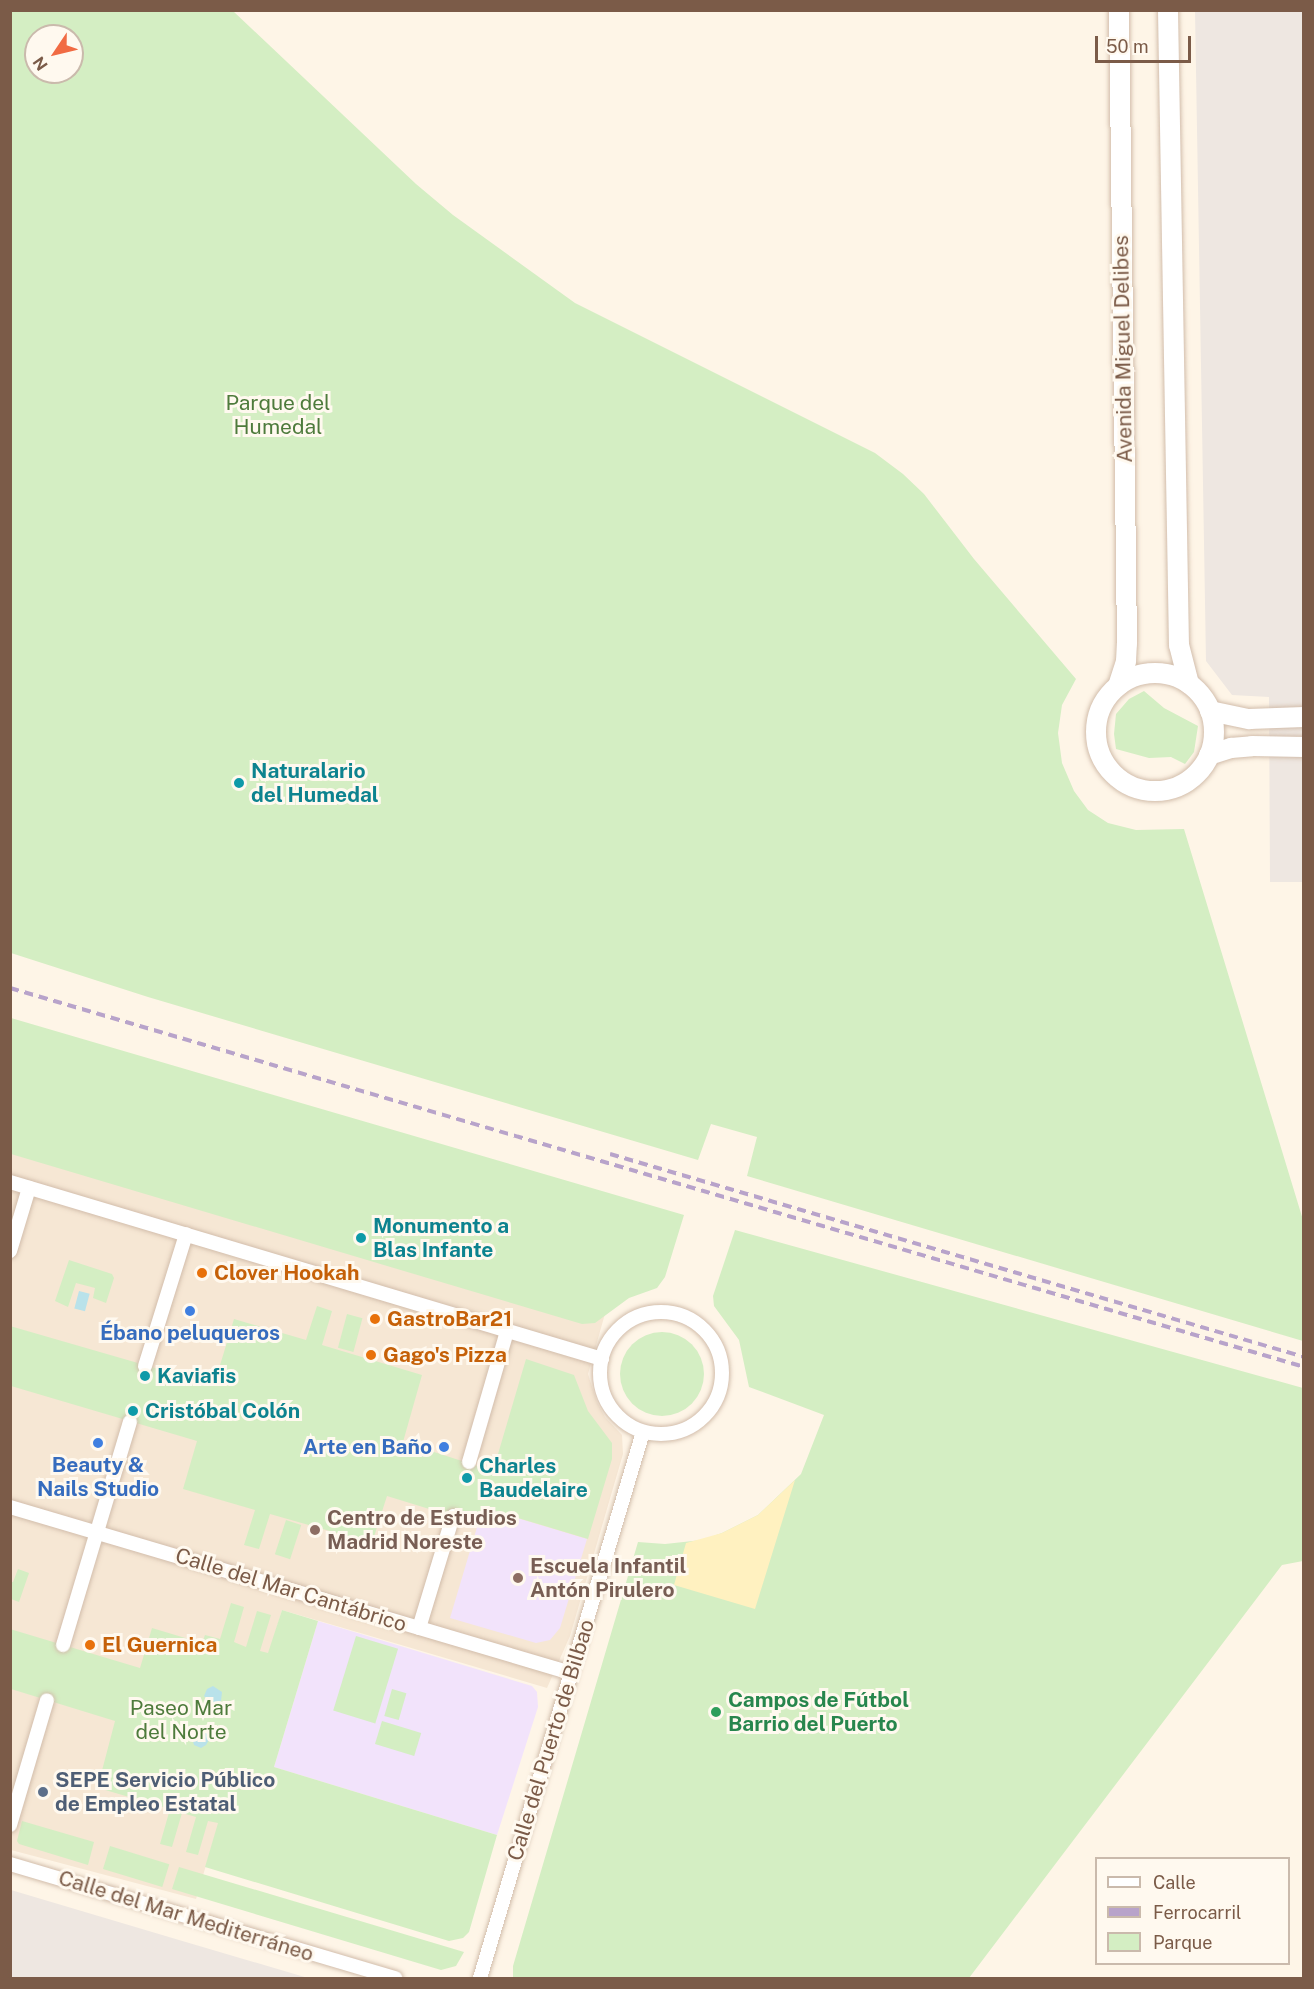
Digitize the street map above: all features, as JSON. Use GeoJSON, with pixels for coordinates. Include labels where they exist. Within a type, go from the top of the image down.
{"type":"FeatureCollection","features":[{"type":"Feature","properties":{"kind":"main road","name":"Avenida Miguel Delibes"},"geometry":{"type":"LineString","coordinates":[[1118,686],[1126,661],[1127,645],[1119,10]]}},
{"type":"Feature","properties":{"kind":"main road"},"geometry":{"type":"LineString","coordinates":[[1168,10],[1179,645],[1188,684]]}},
{"type":"Feature","properties":{"kind":"main road"},"geometry":{"type":"LineString","coordinates":[[1146,674],[1160,674],[1188,684],[1204,700],[1210,711],[1214,733],[1209,755],[1199,772],[1166,791],[1146,791],[1128,785],[1112,773],[1101,757],[1096,738],[1098,718],[1105,700],[1118,686],[1146,674]]}},
{"type":"Feature","properties":{"kind":"main road"},"geometry":{"type":"LineString","coordinates":[[1210,711],[1249,719],[1304,717]]}},
{"type":"Feature","properties":{"kind":"main road"},"geometry":{"type":"LineString","coordinates":[[1209,755],[1231,748],[1252,746],[1304,747]]}},
{"type":"Feature","properties":{"kind":"street"},"geometry":{"type":"LineString","coordinates":[[10,1182],[602,1359]]}},
{"type":"Feature","properties":{"kind":"street"},"geometry":{"type":"LineString","coordinates":[[10,1251],[29,1188]]}},
{"type":"Feature","properties":{"kind":"street"},"geometry":{"type":"LineString","coordinates":[[145,1366],[186,1234]]}},
{"type":"Feature","properties":{"kind":"street"},"geometry":{"type":"LineString","coordinates":[[650,1314],[677,1315],[690,1320],[710,1338],[719,1357],[722,1377],[719,1391],[708,1412],[678,1432],[655,1434],[643,1431],[623,1421],[608,1403],[601,1382],[602,1359],[606,1346],[619,1330],[636,1318],[650,1314]]}},
{"type":"Feature","properties":{"kind":"street"},"geometry":{"type":"LineString","coordinates":[[469,1462],[507,1331]]}},
{"type":"Feature","properties":{"kind":"street"},"geometry":{"type":"LineString","coordinates":[[63,1645],[130,1422]]}},
{"type":"Feature","properties":{"kind":"street","name":"Calle del Puerto de Bilbao"},"geometry":{"type":"LineString","coordinates":[[480,1978],[643,1431]]}},
{"type":"Feature","properties":{"kind":"street","name":"Calle del Mar Cantábrico"},"geometry":{"type":"LineString","coordinates":[[10,1507],[571,1672]]}},
{"type":"Feature","properties":{"kind":"street"},"geometry":{"type":"LineString","coordinates":[[419,1628],[453,1516]]}},
{"type":"Feature","properties":{"kind":"street"},"geometry":{"type":"LineString","coordinates":[[10,1825],[47,1700]]}},
{"type":"Feature","properties":{"kind":"street","name":"Calle del Mar Mediterráneo"},"geometry":{"type":"LineString","coordinates":[[10,1864],[395,1978]]}},
{"type":"Feature","properties":{"kind":"shaded area"},"geometry":{"type":"Polygon","coordinates":[[[1195,11],[1303,11],[1303,882],[1270,882],[1269,697],[1232,695],[1206,661],[1195,11]]]}},
{"type":"Feature","properties":{"kind":"shaded area"},"geometry":{"type":"Polygon","coordinates":[[[10,1103],[614,1282],[588,1374],[597,1402],[605,1417],[622,1435],[623,1454],[570,1636],[547,1688],[282,1610],[196,1899],[11,1850],[10,1103]]]}},
{"type":"Feature","properties":{"kind":"shaded area","name":"Escuela Infantil Antón Pirulero"},"geometry":{"type":"Polygon","coordinates":[[[494,1511],[587,1539],[560,1628],[550,1640],[536,1643],[450,1618],[478,1524],[494,1511]]]}},
{"type":"Feature","properties":{"kind":"shaded area"},"geometry":{"type":"Polygon","coordinates":[[[318,1621],[532,1686],[537,1692],[538,1707],[497,1835],[274,1767],[318,1621]]]}},
{"type":"Feature","properties":{"kind":"shaded area"},"geometry":{"type":"Polygon","coordinates":[[[11,1890],[179,1940],[308,1978],[11,1978],[11,1890]]]}},
{"type":"Feature","properties":{"kind":"green space","name":"Parque del Humedal"},"geometry":{"type":"Polygon","coordinates":[[[10,11],[233,11],[416,184],[453,215],[575,303],[875,453],[903,474],[924,494],[974,559],[1076,679],[1062,705],[1058,733],[1062,763],[1074,791],[1088,810],[1108,823],[1136,830],[1184,829],[1303,1220],[1303,1341],[747,1176],[757,1137],[711,1124],[698,1160],[148,997],[11,953],[10,11]]]}},
{"type":"Feature","properties":{"kind":"green space"},"geometry":{"type":"Polygon","coordinates":[[[1144,691],[1164,708],[1198,726],[1194,752],[1185,764],[1171,757],[1149,758],[1116,749],[1114,734],[1116,714],[1129,699],[1144,691]]]}},
{"type":"Feature","properties":{"kind":"green space"},"geometry":{"type":"Polygon","coordinates":[[[11,1018],[684,1215],[665,1277],[657,1288],[629,1298],[595,1323],[582,1324],[11,1154],[11,1018]]]}},
{"type":"Feature","properties":{"kind":"green space"},"geometry":{"type":"Polygon","coordinates":[[[735,1230],[1303,1388],[1303,1561],[1282,1565],[969,1978],[513,1978],[513,1966],[638,1542],[665,1544],[702,1540],[758,1515],[801,1474],[824,1415],[749,1387],[739,1340],[714,1306],[713,1296],[735,1230]]]}},
{"type":"Feature","properties":{"kind":"green space"},"geometry":{"type":"Polygon","coordinates":[[[69,1260],[112,1274],[114,1278],[106,1303],[93,1298],[95,1288],[76,1283],[68,1307],[55,1301],[69,1260]]]}},
{"type":"Feature","properties":{"kind":"green space"},"geometry":{"type":"Polygon","coordinates":[[[317,1306],[332,1311],[322,1345],[422,1375],[403,1442],[493,1471],[526,1359],[574,1375],[588,1411],[612,1443],[612,1459],[588,1539],[495,1511],[478,1524],[387,1496],[372,1543],[270,1514],[259,1549],[244,1545],[255,1510],[183,1489],[197,1441],[11,1386],[10,1326],[214,1385],[234,1319],[306,1340],[317,1306]]]}},
{"type":"Feature","properties":{"kind":"green space"},"geometry":{"type":"Polygon","coordinates":[[[347,1314],[362,1318],[353,1352],[338,1348],[347,1314]]]}},
{"type":"Feature","properties":{"kind":"green space"},"geometry":{"type":"Polygon","coordinates":[[[662,1332],[678,1335],[692,1344],[701,1358],[704,1374],[701,1390],[692,1404],[678,1413],[662,1416],[646,1413],[632,1404],[623,1390],[620,1374],[623,1358],[632,1344],[646,1335],[662,1332]]]}},
{"type":"Feature","properties":{"kind":"green space"},"geometry":{"type":"Polygon","coordinates":[[[286,1520],[301,1525],[290,1559],[275,1554],[286,1520]]]}},
{"type":"Feature","properties":{"kind":"green space"},"geometry":{"type":"Polygon","coordinates":[[[18,1569],[29,1573],[19,1602],[11,1599],[11,1582],[18,1569]]]}},
{"type":"Feature","properties":{"kind":"green space","name":"Paseo Mar del Norte"},"geometry":{"type":"Polygon","coordinates":[[[231,1603],[244,1607],[234,1642],[246,1647],[257,1611],[271,1615],[260,1651],[268,1653],[282,1610],[318,1621],[274,1767],[497,1835],[469,1932],[463,1938],[449,1941],[205,1867],[218,1823],[208,1821],[198,1855],[186,1852],[196,1817],[182,1813],[172,1847],[160,1844],[170,1809],[95,1787],[99,1782],[115,1721],[11,1689],[10,1629],[140,1668],[152,1628],[202,1643],[205,1635],[220,1639],[231,1603]]]}},
{"type":"Feature","properties":{"kind":"green space"},"geometry":{"type":"Polygon","coordinates":[[[356,1636],[398,1649],[375,1723],[333,1711],[356,1636]]]}},
{"type":"Feature","properties":{"kind":"green space"},"geometry":{"type":"Polygon","coordinates":[[[392,1689],[406,1693],[399,1720],[384,1716],[392,1689]]]}},
{"type":"Feature","properties":{"kind":"green space"},"geometry":{"type":"Polygon","coordinates":[[[382,1721],[421,1733],[414,1756],[375,1744],[382,1721]]]}},
{"type":"Feature","properties":{"kind":"green space"},"geometry":{"type":"Polygon","coordinates":[[[22,1821],[94,1842],[88,1865],[19,1844],[17,1841],[22,1821]]]}},
{"type":"Feature","properties":{"kind":"green space"},"geometry":{"type":"Polygon","coordinates":[[[110,1846],[169,1864],[162,1887],[103,1869],[110,1846]]]}},
{"type":"Feature","properties":{"kind":"green space"},"geometry":{"type":"Polygon","coordinates":[[[179,1867],[464,1952],[456,1966],[441,1970],[172,1889],[179,1867]]]}},
{"type":"Feature","properties":{"kind":"sand"},"geometry":{"type":"Polygon","coordinates":[[[795,1480],[755,1609],[674,1585],[686,1543],[722,1533],[758,1515],[795,1480]]]}},
{"type":"Feature","properties":{"kind":"water"},"geometry":{"type":"Polygon","coordinates":[[[79,1291],[90,1294],[85,1311],[74,1308],[79,1291]]]}},
{"type":"Feature","properties":{"kind":"water"},"geometry":{"type":"Polygon","coordinates":[[[213,1686],[222,1692],[221,1701],[217,1702],[214,1709],[205,1706],[207,1699],[204,1696],[207,1689],[213,1686]]]}},
{"type":"Feature","properties":{"kind":"water"},"geometry":{"type":"Polygon","coordinates":[[[200,1725],[209,1728],[207,1736],[210,1738],[201,1748],[194,1745],[192,1738],[200,1725]]]}},
{"type":"Feature","properties":{"kind":"railway"},"geometry":{"type":"LineString","coordinates":[[10,988],[1304,1367]]}},
{"type":"Feature","properties":{"kind":"railway"},"geometry":{"type":"LineString","coordinates":[[610,1154],[1304,1357]]}},
{"type":"Feature","properties":{"kind":"place","name":"Naturalario del Humedal"},"geometry":{"type":"Point","coordinates":[239,783]}},
{"type":"Feature","properties":{"kind":"place","name":"Monumento a Blas Infante"},"geometry":{"type":"Point","coordinates":[361,1238]}},
{"type":"Feature","properties":{"kind":"place","name":"Clover Hookah"},"geometry":{"type":"Point","coordinates":[202,1273]}},
{"type":"Feature","properties":{"kind":"place","name":"Ébano peluqueros"},"geometry":{"type":"Point","coordinates":[190,1311]}},
{"type":"Feature","properties":{"kind":"place","name":"GastroBar21"},"geometry":{"type":"Point","coordinates":[375,1319]}},
{"type":"Feature","properties":{"kind":"place","name":"Gago's Pizza"},"geometry":{"type":"Point","coordinates":[371,1355]}},
{"type":"Feature","properties":{"kind":"place","name":"Kaviafis"},"geometry":{"type":"Point","coordinates":[145,1376]}},
{"type":"Feature","properties":{"kind":"place","name":"Cristóbal Colón"},"geometry":{"type":"Point","coordinates":[133,1411]}},
{"type":"Feature","properties":{"kind":"place","name":"Beauty & Nails Studio"},"geometry":{"type":"Point","coordinates":[98,1443]}},
{"type":"Feature","properties":{"kind":"place","name":"Arte en Baño"},"geometry":{"type":"Point","coordinates":[444,1447]}},
{"type":"Feature","properties":{"kind":"place","name":"Charles Baudelaire"},"geometry":{"type":"Point","coordinates":[467,1478]}},
{"type":"Feature","properties":{"kind":"place","name":"Centro de Estudios Madrid Noreste"},"geometry":{"type":"Point","coordinates":[315,1530]}},
{"type":"Feature","properties":{"kind":"place","name":"Escuela Infantil Antón Pirulero"},"geometry":{"type":"Point","coordinates":[518,1578]}},
{"type":"Feature","properties":{"kind":"place","name":"El Guernica"},"geometry":{"type":"Point","coordinates":[90,1645]}},
{"type":"Feature","properties":{"kind":"place","name":"Campos de Fútbol Barrio del Puerto"},"geometry":{"type":"Point","coordinates":[716,1712]}},
{"type":"Feature","properties":{"kind":"place","name":"SEPE Servicio Público de Empleo Estatal"},"geometry":{"type":"Point","coordinates":[43,1792]}}]}
